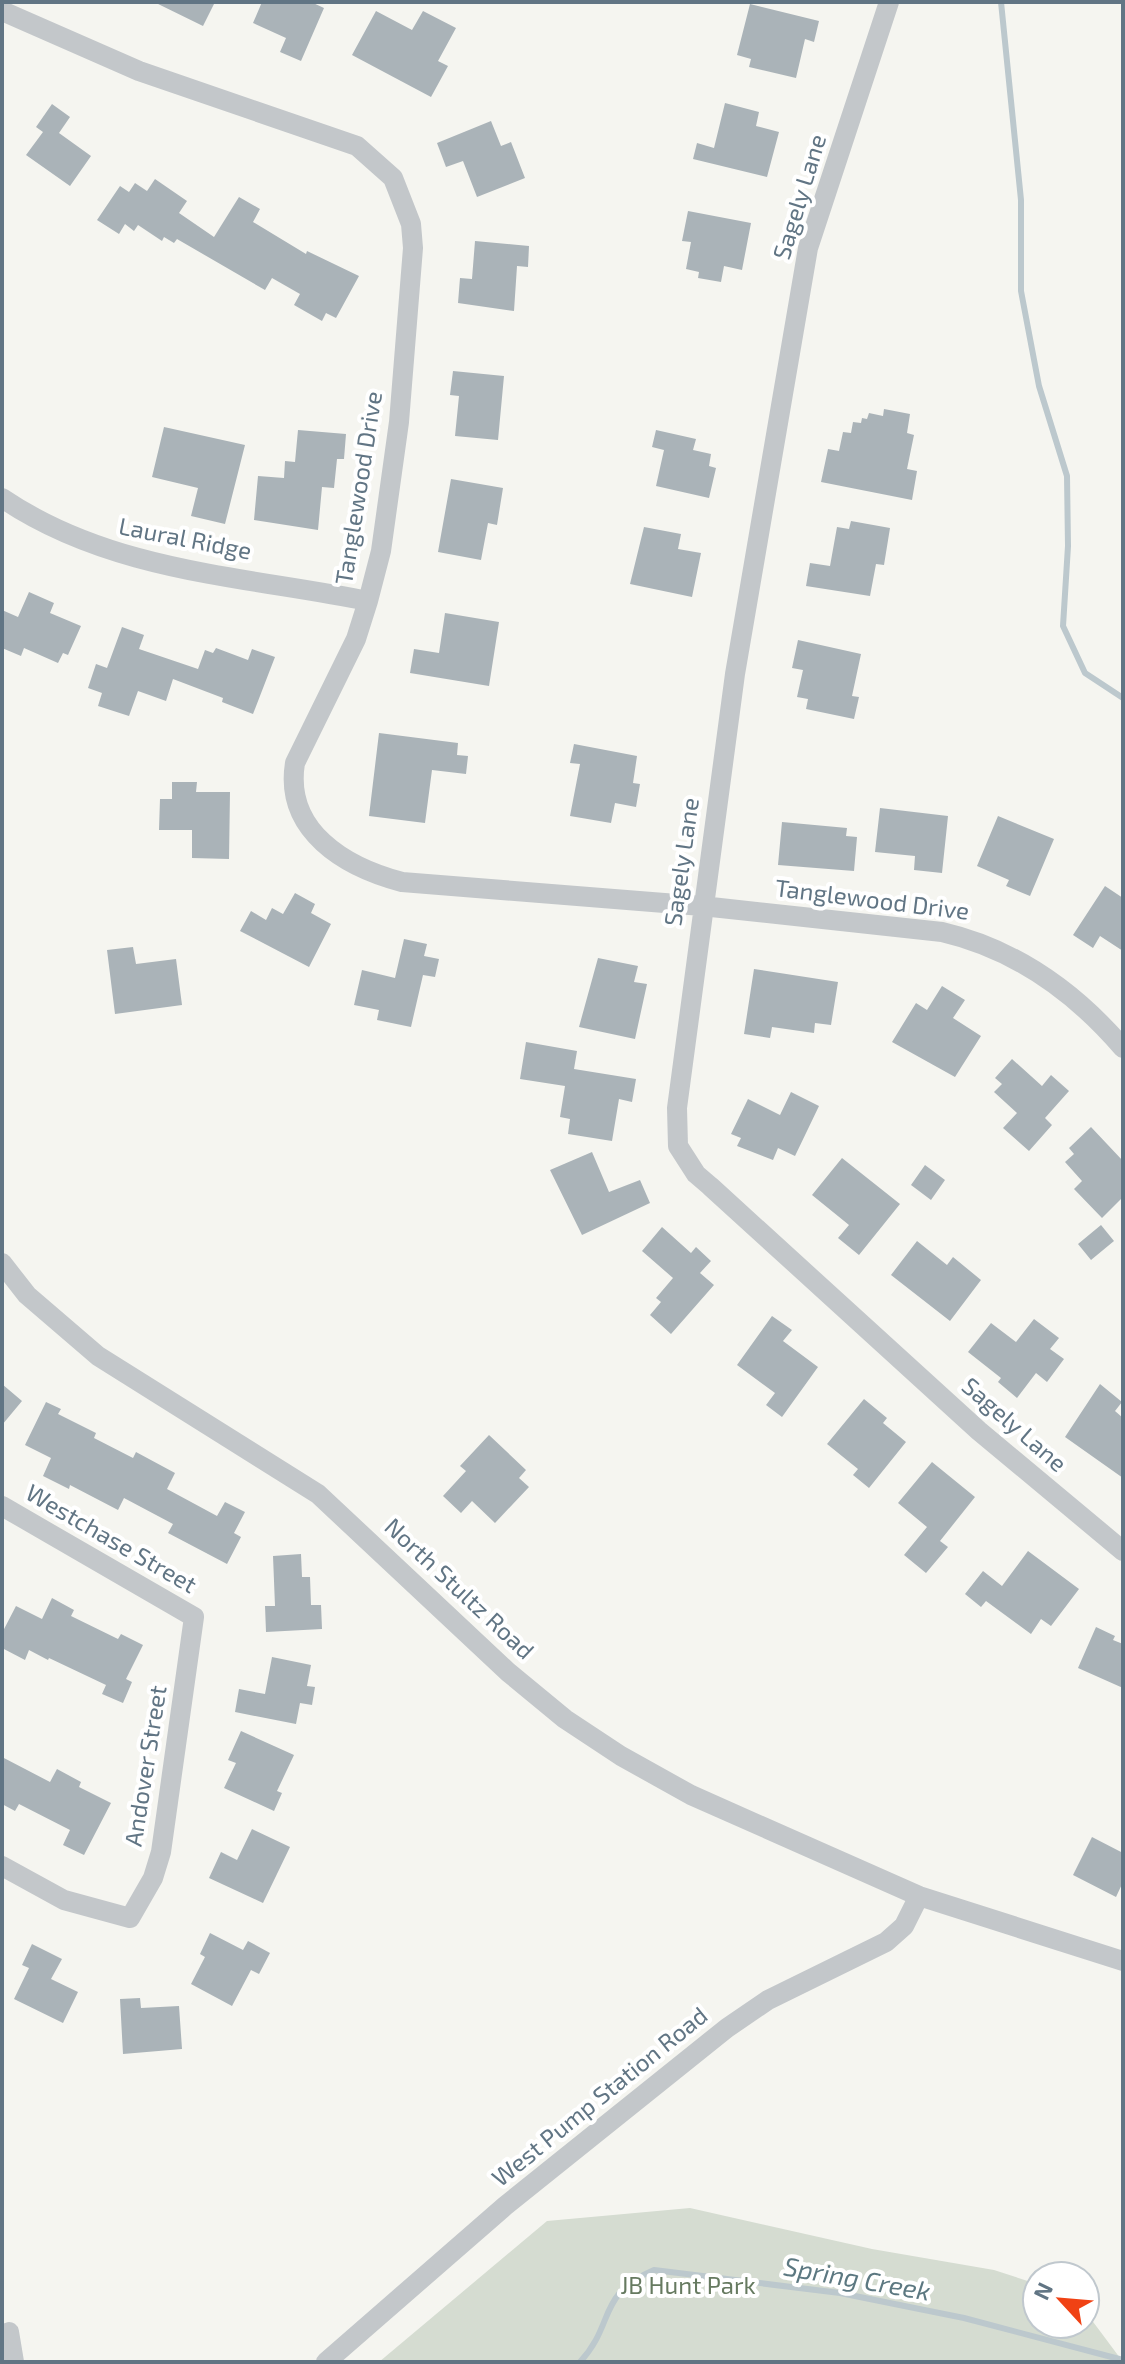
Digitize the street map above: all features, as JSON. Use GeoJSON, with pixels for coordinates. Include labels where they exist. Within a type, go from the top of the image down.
{"type":"FeatureCollection","features":[{"type":"Feature","properties":{"kind":"street","name":"Sagely Lane"},"geometry":{"type":"LineString","coordinates":[[889,2],[808,248],[735,674],[677,1108],[678,1146],[696,1174],[979,1431],[1123,1551]]}},
{"type":"Feature","properties":{"kind":"street","name":"Tanglewood Drive"},"geometry":{"type":"LineString","coordinates":[[2,11],[139,71],[357,146],[393,178],[408,208],[413,248],[399,422],[381,551],[356,639],[295,763],[292,784],[308,828],[321,842],[359,867],[402,882],[702,906],[942,932],[976,940],[1008,954],[1066,990],[1123,1048]]}},
{"type":"Feature","properties":{"kind":"street","name":"Laural Ridge"},"geometry":{"type":"LineString","coordinates":[[2,498],[61,533],[121,556],[368,601]]}},
{"type":"Feature","properties":{"kind":"street","name":"North Stultz Road"},"geometry":{"type":"LineString","coordinates":[[2,1263],[27,1295],[98,1356],[318,1494],[508,1672],[565,1719],[691,1795],[919,1896],[1123,1961]]}},
{"type":"Feature","properties":{"kind":"street","name":"Westchase Street"},"geometry":{"type":"LineString","coordinates":[[2,1506],[194,1617]]}},
{"type":"Feature","properties":{"kind":"street","name":"Andover Street"},"geometry":{"type":"LineString","coordinates":[[2,1866],[64,1900],[130,1918],[153,1878],[161,1852],[194,1617]]}},
{"type":"Feature","properties":{"kind":"street","name":"West Pump Station Road"},"geometry":{"type":"LineString","coordinates":[[326,2362],[505,2206],[727,2028],[768,2000],[886,1942],[904,1926],[919,1896]]}},
{"type":"Feature","properties":{"kind":"street"},"geometry":{"type":"LineString","coordinates":[[9,2332],[14,2362]]}},
{"type":"Feature","properties":{"kind":"green space","name":"JB Hunt Park"},"geometry":{"type":"Polygon","coordinates":[[[690,2208],[872,2249],[994,2270],[1021,2279],[1021,2340],[1101,2340],[1101,2332],[1123,2362],[379,2362],[547,2221],[690,2208]]]}},
{"type":"Feature","properties":{"kind":"building"},"geometry":{"type":"Polygon","coordinates":[[[154,2],[215,2],[203,26],[154,2]]]}},
{"type":"Feature","properties":{"kind":"building"},"geometry":{"type":"Polygon","coordinates":[[[262,2],[311,2],[324,8],[301,61],[280,52],[286,38],[253,23],[262,2]]]}},
{"type":"Feature","properties":{"kind":"building"},"geometry":{"type":"Polygon","coordinates":[[[750,4],[819,21],[814,42],[805,39],[796,78],[749,67],[751,59],[737,55],[750,4]]]}},
{"type":"Feature","properties":{"kind":"building"},"geometry":{"type":"Polygon","coordinates":[[[376,11],[412,30],[423,11],[456,28],[438,61],[448,66],[431,97],[352,55],[376,11]]]}},
{"type":"Feature","properties":{"kind":"building"},"geometry":{"type":"Polygon","coordinates":[[[725,103],[759,112],[756,126],[779,132],[767,177],[693,159],[697,143],[714,148],[725,103]]]}},
{"type":"Feature","properties":{"kind":"building"},"geometry":{"type":"Polygon","coordinates":[[[52,104],[70,117],[59,133],[91,156],[70,186],[26,155],[43,132],[36,127],[52,104]]]}},
{"type":"Feature","properties":{"kind":"building"},"geometry":{"type":"Polygon","coordinates":[[[491,121],[501,146],[511,142],[525,178],[477,197],[463,161],[446,167],[437,143],[491,121]]]}},
{"type":"Feature","properties":{"kind":"building"},"geometry":{"type":"Polygon","coordinates":[[[155,179],[187,201],[179,213],[214,237],[239,197],[260,209],[253,222],[306,254],[307,251],[359,276],[336,318],[326,313],[322,321],[294,305],[300,294],[272,278],[265,290],[177,239],[174,243],[164,237],[162,241],[138,225],[134,231],[125,224],[119,234],[97,220],[120,186],[129,192],[135,183],[147,191],[155,179]]]}},
{"type":"Feature","properties":{"kind":"building"},"geometry":{"type":"Polygon","coordinates":[[[688,211],[751,223],[742,270],[724,266],[721,282],[698,278],[699,272],[686,269],[691,242],[682,241],[688,211]]]}},
{"type":"Feature","properties":{"kind":"building"},"geometry":{"type":"Polygon","coordinates":[[[475,241],[529,246],[528,267],[517,266],[514,311],[458,303],[460,278],[472,279],[475,241]]]}},
{"type":"Feature","properties":{"kind":"building"},"geometry":{"type":"Polygon","coordinates":[[[453,371],[504,376],[498,440],[455,436],[459,396],[450,395],[453,371]]]}},
{"type":"Feature","properties":{"kind":"building"},"geometry":{"type":"Polygon","coordinates":[[[884,409],[910,414],[907,433],[914,435],[907,469],[917,471],[912,500],[821,482],[828,449],[839,451],[843,432],[851,433],[853,422],[861,423],[869,413],[883,416],[884,409]]]}},
{"type":"Feature","properties":{"kind":"building"},"geometry":{"type":"Polygon","coordinates":[[[164,427],[245,445],[225,524],[191,516],[198,488],[152,477],[164,427]]]}},
{"type":"Feature","properties":{"kind":"building"},"geometry":{"type":"Polygon","coordinates":[[[298,430],[346,434],[344,459],[337,459],[334,488],[322,487],[318,530],[254,520],[258,476],[284,478],[285,461],[295,462],[298,430]]]}},
{"type":"Feature","properties":{"kind":"building"},"geometry":{"type":"Polygon","coordinates":[[[656,430],[696,439],[693,450],[711,454],[709,466],[716,468],[709,498],[656,486],[664,450],[652,447],[656,430]]]}},
{"type":"Feature","properties":{"kind":"building"},"geometry":{"type":"Polygon","coordinates":[[[451,479],[503,488],[497,525],[488,523],[481,560],[438,552],[451,479]]]}},
{"type":"Feature","properties":{"kind":"building"},"geometry":{"type":"Polygon","coordinates":[[[851,521],[890,528],[884,565],[876,564],[870,596],[806,586],[810,563],[830,566],[837,527],[849,529],[851,521]]]}},
{"type":"Feature","properties":{"kind":"building"},"geometry":{"type":"Polygon","coordinates":[[[644,527],[681,534],[678,549],[701,553],[692,597],[630,584],[644,527]]]}},
{"type":"Feature","properties":{"kind":"building"},"geometry":{"type":"Polygon","coordinates":[[[29,592],[54,603],[50,613],[81,626],[68,655],[63,653],[58,663],[24,648],[21,656],[2,648],[2,610],[18,617],[29,592]]]}},
{"type":"Feature","properties":{"kind":"building"},"geometry":{"type":"Polygon","coordinates":[[[445,613],[499,622],[489,686],[410,673],[414,649],[439,653],[445,613]]]}},
{"type":"Feature","properties":{"kind":"building"},"geometry":{"type":"Polygon","coordinates":[[[122,627],[144,635],[139,649],[198,669],[205,650],[213,653],[216,648],[248,660],[252,649],[275,657],[253,714],[222,702],[223,698],[173,679],[166,701],[138,691],[129,716],[98,706],[102,693],[88,688],[96,664],[107,668],[122,627]]]}},
{"type":"Feature","properties":{"kind":"building"},"geometry":{"type":"Polygon","coordinates":[[[798,640],[861,654],[852,696],[859,697],[854,719],[806,709],[808,699],[797,697],[803,670],[792,668],[798,640]]]}},
{"type":"Feature","properties":{"kind":"building"},"geometry":{"type":"Polygon","coordinates":[[[379,733],[458,743],[457,755],[468,756],[466,774],[432,770],[425,823],[369,816],[379,733]]]}},
{"type":"Feature","properties":{"kind":"building"},"geometry":{"type":"Polygon","coordinates":[[[574,744],[637,756],[633,783],[640,784],[636,807],[615,803],[611,823],[570,816],[580,764],[570,763],[574,744]]]}},
{"type":"Feature","properties":{"kind":"building"},"geometry":{"type":"Polygon","coordinates":[[[172,782],[197,782],[196,792],[230,792],[229,859],[192,858],[192,830],[159,830],[160,799],[172,799],[172,782]]]}},
{"type":"Feature","properties":{"kind":"building"},"geometry":{"type":"Polygon","coordinates":[[[880,808],[948,816],[942,873],[914,870],[915,856],[875,852],[880,808]]]}},
{"type":"Feature","properties":{"kind":"building"},"geometry":{"type":"Polygon","coordinates":[[[998,816],[1054,839],[1030,896],[1006,886],[1009,880],[977,866],[998,816]]]}},
{"type":"Feature","properties":{"kind":"building"},"geometry":{"type":"Polygon","coordinates":[[[782,822],[847,828],[846,836],[857,837],[854,871],[778,865],[782,822]]]}},
{"type":"Feature","properties":{"kind":"building"},"geometry":{"type":"Polygon","coordinates":[[[1105,886],[1123,898],[1123,951],[1100,936],[1093,948],[1073,935],[1105,886]]]}},
{"type":"Feature","properties":{"kind":"building"},"geometry":{"type":"Polygon","coordinates":[[[295,893],[315,904],[311,913],[331,924],[309,967],[240,931],[251,911],[266,920],[272,908],[283,914],[295,893]]]}},
{"type":"Feature","properties":{"kind":"building"},"geometry":{"type":"Polygon","coordinates":[[[404,939],[427,944],[424,956],[439,959],[435,977],[423,975],[411,1027],[377,1020],[379,1010],[354,1005],[362,970],[395,978],[404,939]]]}},
{"type":"Feature","properties":{"kind":"building"},"geometry":{"type":"Polygon","coordinates":[[[133,947],[136,964],[176,959],[182,1005],[115,1014],[107,950],[133,947]]]}},
{"type":"Feature","properties":{"kind":"building"},"geometry":{"type":"Polygon","coordinates":[[[598,958],[638,966],[634,982],[647,984],[635,1039],[579,1027],[598,958]]]}},
{"type":"Feature","properties":{"kind":"building"},"geometry":{"type":"Polygon","coordinates":[[[754,969],[838,982],[831,1025],[815,1023],[814,1033],[772,1027],[770,1038],[744,1034],[754,969]]]}},
{"type":"Feature","properties":{"kind":"building"},"geometry":{"type":"Polygon","coordinates":[[[942,986],[965,1000],[953,1018],[981,1036],[955,1077],[892,1042],[916,1003],[927,1010],[942,986]]]}},
{"type":"Feature","properties":{"kind":"building"},"geometry":{"type":"Polygon","coordinates":[[[526,1042],[577,1051],[574,1069],[636,1079],[632,1102],[619,1099],[612,1141],[568,1134],[570,1119],[560,1117],[565,1086],[520,1079],[526,1042]]]}},
{"type":"Feature","properties":{"kind":"building"},"geometry":{"type":"Polygon","coordinates":[[[1012,1059],[1042,1086],[1051,1075],[1069,1091],[1045,1118],[1052,1125],[1029,1151],[1003,1128],[1017,1113],[994,1092],[1002,1084],[995,1078],[1012,1059]]]}},
{"type":"Feature","properties":{"kind":"building"},"geometry":{"type":"Polygon","coordinates":[[[791,1092],[819,1106],[795,1156],[778,1148],[773,1160],[737,1146],[741,1138],[731,1134],[748,1099],[780,1115],[791,1092]]]}},
{"type":"Feature","properties":{"kind":"building"},"geometry":{"type":"Polygon","coordinates":[[[1091,1127],[1123,1161],[1123,1197],[1102,1218],[1074,1189],[1082,1181],[1065,1162],[1074,1154],[1069,1148],[1091,1127]]]}},
{"type":"Feature","properties":{"kind":"building"},"geometry":{"type":"Polygon","coordinates":[[[592,1152],[609,1192],[640,1180],[650,1203],[582,1235],[550,1170],[592,1152]]]}},
{"type":"Feature","properties":{"kind":"building"},"geometry":{"type":"Polygon","coordinates":[[[842,1158],[900,1204],[859,1255],[838,1238],[849,1225],[812,1195],[842,1158]]]}},
{"type":"Feature","properties":{"kind":"building"},"geometry":{"type":"Polygon","coordinates":[[[925,1165],[945,1180],[931,1200],[911,1185],[925,1165]]]}},
{"type":"Feature","properties":{"kind":"building"},"geometry":{"type":"Polygon","coordinates":[[[1101,1225],[1114,1241],[1091,1260],[1078,1244],[1101,1225]]]}},
{"type":"Feature","properties":{"kind":"building"},"geometry":{"type":"Polygon","coordinates":[[[662,1227],[691,1253],[696,1247],[711,1261],[700,1273],[714,1285],[671,1334],[650,1315],[661,1302],[656,1298],[673,1278],[642,1251],[662,1227]]]}},
{"type":"Feature","properties":{"kind":"building"},"geometry":{"type":"Polygon","coordinates":[[[917,1241],[947,1265],[953,1257],[981,1280],[950,1321],[891,1275],[917,1241]]]}},
{"type":"Feature","properties":{"kind":"building"},"geometry":{"type":"Polygon","coordinates":[[[772,1316],[792,1330],[783,1341],[818,1367],[782,1417],[766,1405],[775,1393],[737,1365],[772,1316]]]}},
{"type":"Feature","properties":{"kind":"building"},"geometry":{"type":"Polygon","coordinates":[[[1034,1319],[1059,1338],[1050,1349],[1064,1359],[1047,1382],[1036,1373],[1017,1398],[998,1382],[1001,1378],[968,1352],[991,1323],[1016,1342],[1034,1319]]]}},
{"type":"Feature","properties":{"kind":"building"},"geometry":{"type":"Polygon","coordinates":[[[2,1384],[22,1401],[2,1425],[2,1384]]]}},
{"type":"Feature","properties":{"kind":"building"},"geometry":{"type":"Polygon","coordinates":[[[1100,1384],[1122,1402],[1115,1411],[1123,1418],[1123,1478],[1065,1437],[1100,1384]]]}},
{"type":"Feature","properties":{"kind":"building"},"geometry":{"type":"Polygon","coordinates":[[[864,1399],[887,1418],[883,1423],[906,1442],[869,1488],[853,1475],[858,1469],[827,1444],[864,1399]]]}},
{"type":"Feature","properties":{"kind":"building"},"geometry":{"type":"Polygon","coordinates":[[[46,1402],[61,1409],[58,1414],[96,1433],[94,1438],[133,1458],[136,1452],[175,1473],[167,1489],[217,1516],[225,1502],[245,1512],[234,1533],[241,1537],[227,1564],[168,1533],[173,1524],[124,1498],[118,1510],[70,1485],[69,1489],[43,1476],[51,1458],[25,1445],[46,1402]]]}},
{"type":"Feature","properties":{"kind":"building"},"geometry":{"type":"Polygon","coordinates":[[[489,1435],[526,1470],[519,1478],[529,1487],[495,1523],[472,1501],[461,1513],[443,1496],[466,1471],[460,1466],[489,1435]]]}},
{"type":"Feature","properties":{"kind":"building"},"geometry":{"type":"Polygon","coordinates":[[[932,1462],[975,1497],[940,1541],[948,1547],[926,1573],[904,1555],[927,1527],[898,1503],[932,1462]]]}},
{"type":"Feature","properties":{"kind":"building"},"geometry":{"type":"Polygon","coordinates":[[[1028,1551],[1079,1589],[1051,1626],[1041,1619],[1031,1634],[986,1601],[981,1607],[965,1594],[983,1571],[1002,1586],[1028,1551]]]}},
{"type":"Feature","properties":{"kind":"building"},"geometry":{"type":"Polygon","coordinates":[[[301,1554],[302,1577],[310,1577],[311,1605],[321,1605],[322,1629],[266,1632],[265,1606],[275,1606],[273,1556],[301,1554]]]}},
{"type":"Feature","properties":{"kind":"building"},"geometry":{"type":"Polygon","coordinates":[[[52,1598],[74,1610],[71,1616],[118,1639],[121,1634],[143,1645],[126,1679],[132,1682],[123,1703],[102,1694],[106,1685],[49,1658],[29,1650],[25,1660],[2,1648],[2,1633],[16,1606],[42,1619],[52,1598]]]}},
{"type":"Feature","properties":{"kind":"building"},"geometry":{"type":"Polygon","coordinates":[[[1096,1627],[1115,1636],[1113,1640],[1123,1644],[1123,1688],[1078,1668],[1096,1627]]]}},
{"type":"Feature","properties":{"kind":"building"},"geometry":{"type":"Polygon","coordinates":[[[272,1657],[311,1665],[307,1686],[315,1687],[312,1705],[300,1703],[296,1724],[235,1712],[239,1689],[265,1694],[272,1657]]]}},
{"type":"Feature","properties":{"kind":"building"},"geometry":{"type":"Polygon","coordinates":[[[241,1731],[294,1755],[277,1791],[282,1793],[274,1811],[224,1788],[236,1763],[228,1760],[241,1731]]]}},
{"type":"Feature","properties":{"kind":"building"},"geometry":{"type":"Polygon","coordinates":[[[2,1757],[50,1782],[57,1769],[81,1782],[79,1787],[111,1803],[84,1855],[63,1845],[70,1830],[19,1804],[15,1811],[2,1804],[2,1757]]]}},
{"type":"Feature","properties":{"kind":"building"},"geometry":{"type":"Polygon","coordinates":[[[252,1829],[290,1847],[263,1903],[209,1878],[221,1852],[237,1860],[252,1829]]]}},
{"type":"Feature","properties":{"kind":"building"},"geometry":{"type":"Polygon","coordinates":[[[1092,1837],[1123,1853],[1123,1882],[1116,1897],[1073,1875],[1092,1837]]]}},
{"type":"Feature","properties":{"kind":"building"},"geometry":{"type":"Polygon","coordinates":[[[210,1933],[243,1950],[248,1941],[270,1953],[259,1974],[251,1970],[232,2006],[191,1984],[205,1957],[200,1954],[210,1933]]]}},
{"type":"Feature","properties":{"kind":"building"},"geometry":{"type":"Polygon","coordinates":[[[32,1944],[62,1959],[51,1979],[78,1992],[63,2023],[14,1999],[29,1968],[22,1965],[32,1944]]]}},
{"type":"Feature","properties":{"kind":"building"},"geometry":{"type":"Polygon","coordinates":[[[140,1998],[141,2008],[179,2006],[182,2049],[123,2054],[120,1999],[140,1998]]]}},
{"type":"Feature","properties":{"kind":"waterway"},"geometry":{"type":"LineString","coordinates":[[1001,2],[1021,200],[1021,291],[1039,386],[1067,476],[1068,546],[1063,626],[1085,673],[1123,698]]}},
{"type":"Feature","properties":{"kind":"waterway","name":"Spring Creek"},"geometry":{"type":"LineString","coordinates":[[580,2362],[599,2335],[623,2289],[654,2270],[840,2293],[964,2318],[1123,2360]]}}]}
